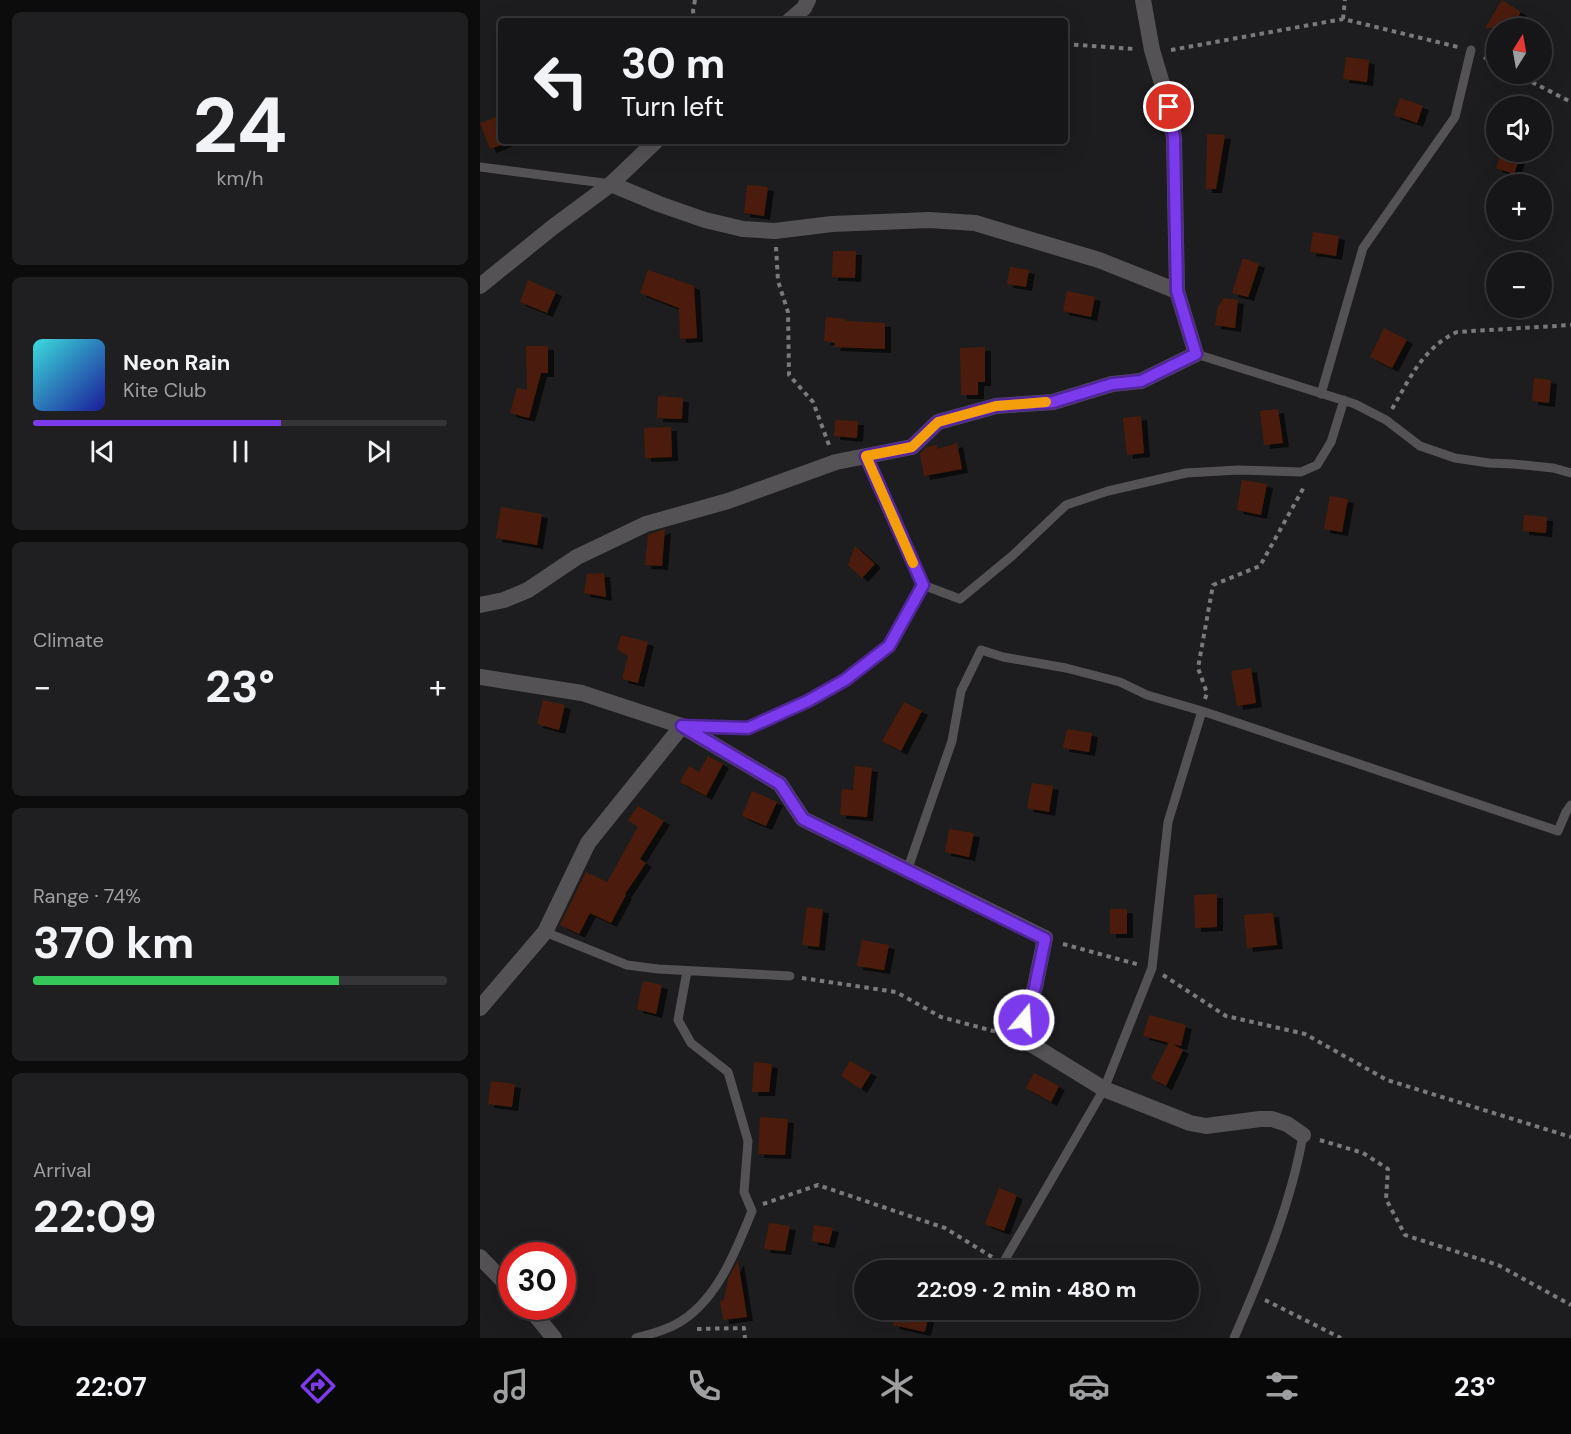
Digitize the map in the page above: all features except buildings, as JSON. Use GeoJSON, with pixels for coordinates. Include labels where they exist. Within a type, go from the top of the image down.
{"type":"FeatureCollection","features":[{"type":"Feature","properties":{"kind":"street"},"geometry":{"type":"LineString","coordinates":[[792,18],[804,8],[808,0]]}},
{"type":"Feature","properties":{"kind":"street"},"geometry":{"type":"LineString","coordinates":[[480,605],[504,600],[528,590],[577,557],[646,524],[728,501],[836,462],[912,447],[938,422],[996,406],[1053,402],[1112,384],[1141,381],[1196,354],[1177,291],[1174,138],[1167,97],[1152,50],[1143,0]]}},
{"type":"Feature","properties":{"kind":"street"},"geometry":{"type":"LineString","coordinates":[[480,286],[611,184],[653,144]]}},
{"type":"Feature","properties":{"kind":"street"},"geometry":{"type":"LineString","coordinates":[[611,184],[705,220],[743,229],[774,231],[879,221],[929,220],[975,223],[1099,260],[1177,291]]}},
{"type":"Feature","properties":{"kind":"street"},"geometry":{"type":"LineString","coordinates":[[480,677],[582,693],[682,726],[780,784],[803,819],[1045,939],[1035,987],[1018,1036],[1104,1089],[1190,1123],[1206,1126],[1272,1119],[1287,1124],[1303,1135]]}},
{"type":"Feature","properties":{"kind":"street"},"geometry":{"type":"LineString","coordinates":[[480,1008],[545,933],[588,843],[682,726]]}},
{"type":"Feature","properties":{"kind":"street"},"geometry":{"type":"LineString","coordinates":[[480,1257],[498,1276]]}},
{"type":"Feature","properties":{"kind":"street"},"geometry":{"type":"LineString","coordinates":[[539,1320],[554,1338]]}},
{"type":"Feature","properties":{"kind":"lane"},"geometry":{"type":"LineString","coordinates":[[1321,394],[1363,248],[1455,117],[1471,50]]}},
{"type":"Feature","properties":{"kind":"lane"},"geometry":{"type":"LineString","coordinates":[[480,167],[611,184]]}},
{"type":"Feature","properties":{"kind":"lane"},"geometry":{"type":"LineString","coordinates":[[1196,354],[1344,400],[1386,420],[1420,446],[1455,458],[1489,464],[1553,468],[1571,473]]}},
{"type":"Feature","properties":{"kind":"lane"},"geometry":{"type":"LineString","coordinates":[[866,456],[923,585],[960,599],[1012,556],[1066,506],[1108,491],[1186,473],[1238,470],[1300,472],[1317,465],[1331,442],[1344,400]]}},
{"type":"Feature","properties":{"kind":"lane"},"geometry":{"type":"LineString","coordinates":[[682,726],[748,728],[808,701],[845,680],[889,646],[923,585]]}},
{"type":"Feature","properties":{"kind":"lane"},"geometry":{"type":"LineString","coordinates":[[908,872],[952,741],[961,691],[981,650],[1003,657],[1066,668],[1109,680],[1147,695],[1202,711],[1558,831],[1571,805]]}},
{"type":"Feature","properties":{"kind":"lane"},"geometry":{"type":"LineString","coordinates":[[1005,1260],[1104,1089],[1152,968],[1168,822],[1202,711]]}},
{"type":"Feature","properties":{"kind":"lane"},"geometry":{"type":"LineString","coordinates":[[545,933],[627,965],[687,971],[790,976]]}},
{"type":"Feature","properties":{"kind":"lane"},"geometry":{"type":"LineString","coordinates":[[636,1338],[683,1321],[702,1304],[725,1272],[752,1211],[744,1192],[748,1141],[728,1072],[691,1043],[678,1020],[687,971]]}},
{"type":"Feature","properties":{"kind":"lane"},"geometry":{"type":"LineString","coordinates":[[1234,1338],[1253,1295],[1284,1209],[1303,1135]]}},
{"type":"Feature","properties":{"kind":"path"},"geometry":{"type":"LineString","coordinates":[[694,18],[695,0]]}},
{"type":"Feature","properties":{"kind":"path"},"geometry":{"type":"LineString","coordinates":[[1343,20],[1345,0]]}},
{"type":"Feature","properties":{"kind":"path"},"geometry":{"type":"LineString","coordinates":[[1068,44],[1152,50],[1182,49],[1343,20],[1471,50],[1486,58]]}},
{"type":"Feature","properties":{"kind":"path"},"geometry":{"type":"LineString","coordinates":[[1536,84],[1571,102]]}},
{"type":"Feature","properties":{"kind":"path"},"geometry":{"type":"LineString","coordinates":[[774,231],[778,281],[788,312],[789,375],[813,402],[836,462]]}},
{"type":"Feature","properties":{"kind":"path"},"geometry":{"type":"LineString","coordinates":[[1386,420],[1420,360],[1444,338],[1456,332],[1571,325]]}},
{"type":"Feature","properties":{"kind":"path"},"geometry":{"type":"LineString","coordinates":[[1202,711],[1208,693],[1198,668],[1213,585],[1260,566],[1305,486],[1300,472]]}},
{"type":"Feature","properties":{"kind":"path"},"geometry":{"type":"LineString","coordinates":[[1045,939],[1152,968],[1226,1016],[1305,1034],[1387,1080],[1571,1137]]}},
{"type":"Feature","properties":{"kind":"path"},"geometry":{"type":"LineString","coordinates":[[790,976],[896,992],[941,1017],[1018,1036]]}},
{"type":"Feature","properties":{"kind":"path"},"geometry":{"type":"LineString","coordinates":[[1303,1135],[1363,1153],[1388,1169],[1386,1199],[1405,1235],[1498,1265],[1571,1305]]}},
{"type":"Feature","properties":{"kind":"path"},"geometry":{"type":"LineString","coordinates":[[752,1211],[755,1206],[818,1185],[945,1228],[998,1260]]}},
{"type":"Feature","properties":{"kind":"path"},"geometry":{"type":"LineString","coordinates":[[1253,1295],[1341,1338]]}},
{"type":"Feature","properties":{"kind":"path"},"geometry":{"type":"LineString","coordinates":[[690,1314],[690,1329],[744,1328],[745,1338]]}},
{"type":"Feature","properties":{"kind":"slow traffic"},"geometry":{"type":"LineString","coordinates":[[913,563],[866,456],[912,447],[938,422],[996,406],[1046,402]]}},
{"type":"Feature","properties":{"kind":"route"},"geometry":{"type":"LineString","coordinates":[[1024,1020],[1035,987],[1045,939],[803,819],[780,784],[682,726],[748,728],[808,701],[845,680],[889,646],[923,585],[866,456],[912,447],[938,422],[996,406],[1053,402],[1112,384],[1141,381],[1196,354],[1177,291],[1174,138],[1169,107]]}}]}
